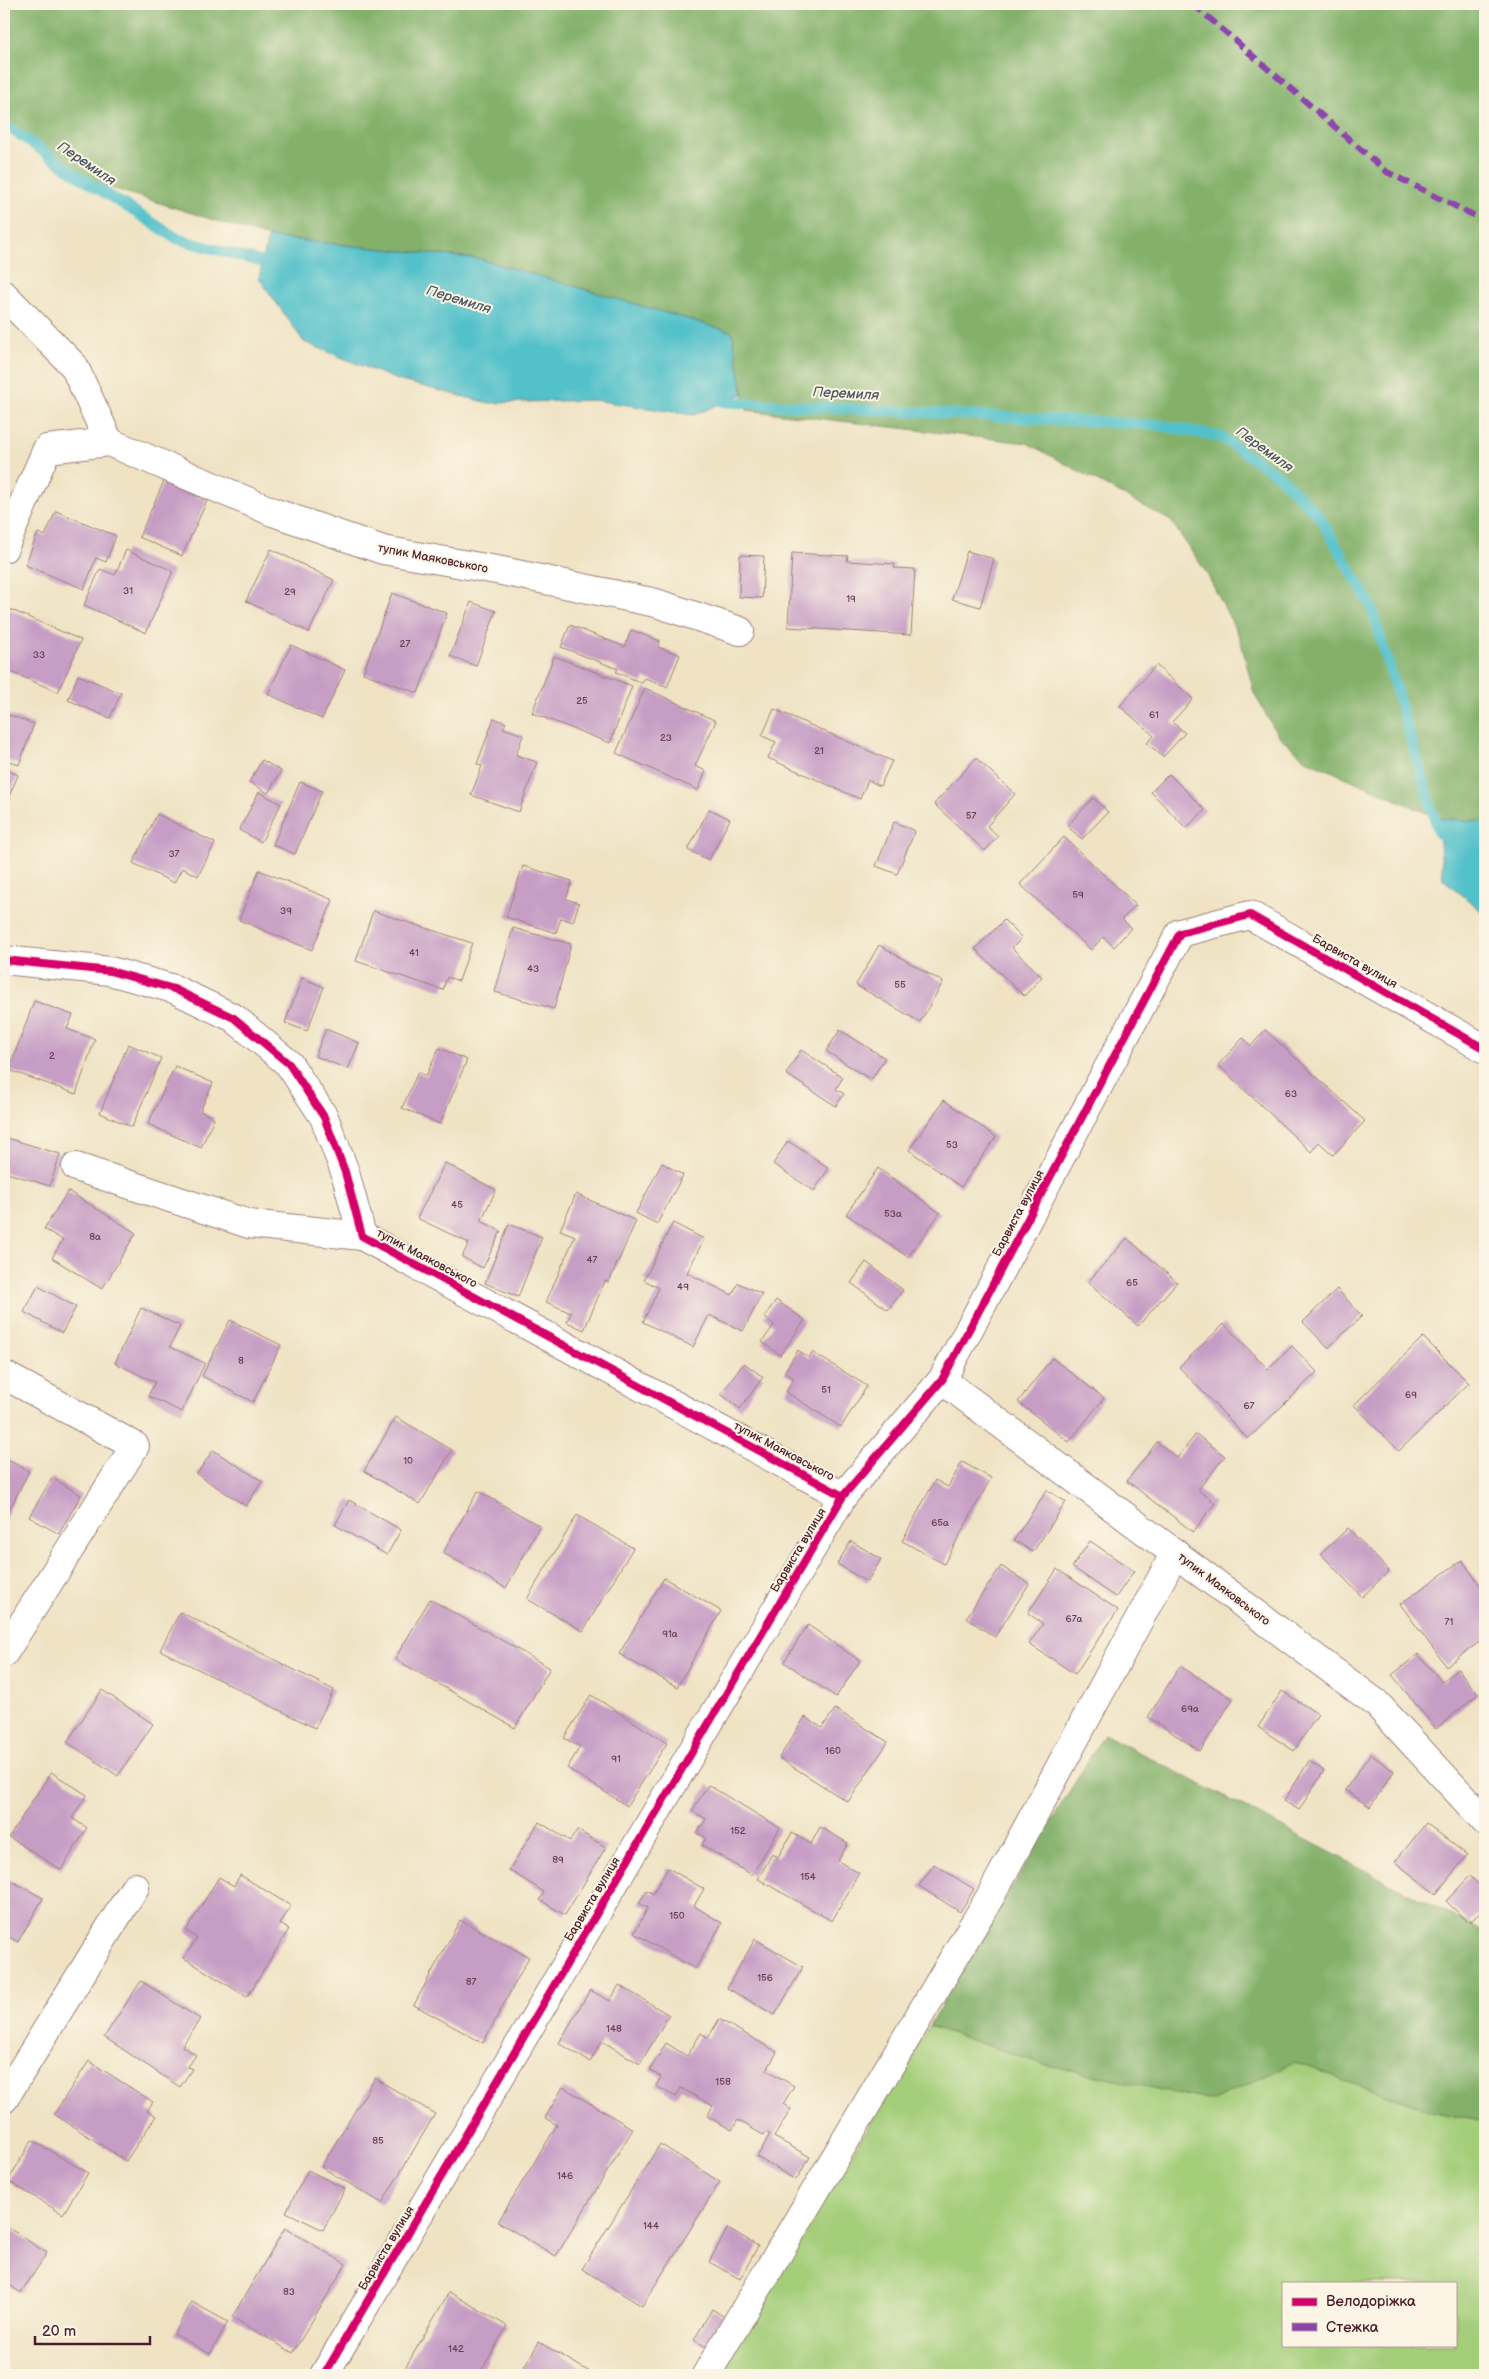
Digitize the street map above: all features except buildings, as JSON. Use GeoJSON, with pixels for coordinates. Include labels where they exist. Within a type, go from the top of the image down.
{"type":"FeatureCollection","features":[{"type":"Feature","properties":{"kind":"street"},"geometry":{"type":"LineString","coordinates":[[4,296],[74,366],[108,442]]}},
{"type":"Feature","properties":{"kind":"street","name":"тупик Маяковського"},"geometry":{"type":"LineString","coordinates":[[4,548],[47,449],[108,442],[273,512],[383,550],[502,571],[656,603],[740,631]]}},
{"type":"Feature","properties":{"kind":"street","name":"Барвиста вулиця"},"geometry":{"type":"LineString","coordinates":[[324,2375],[843,1496],[942,1380],[1180,933],[1250,915],[1485,1049]]}},
{"type":"Feature","properties":{"kind":"street","name":"тупик Маяковського"},"geometry":{"type":"LineString","coordinates":[[4,960],[110,971],[174,988],[234,1018],[289,1064],[324,1117],[345,1172],[362,1236],[843,1496]]}},
{"type":"Feature","properties":{"kind":"street"},"geometry":{"type":"LineString","coordinates":[[76,1167],[249,1224],[362,1236]]}},
{"type":"Feature","properties":{"kind":"street"},"geometry":{"type":"LineString","coordinates":[[4,1375],[135,1446],[4,1653]]}},
{"type":"Feature","properties":{"kind":"street","name":"тупик Маяковського"},"geometry":{"type":"LineString","coordinates":[[942,1380],[1376,1703],[1485,1821]]}},
{"type":"Feature","properties":{"kind":"street"},"geometry":{"type":"LineString","coordinates":[[706,2375],[990,1897],[1174,1553]]}},
{"type":"Feature","properties":{"kind":"street"},"geometry":{"type":"LineString","coordinates":[[4,2099],[135,1887]]}},
{"type":"Feature","properties":{"kind":"green space"},"geometry":{"type":"Polygon","coordinates":[[[4,4],[1485,4],[1485,822],[1438,818],[1306,760],[1277,734],[1254,693],[1240,638],[1206,572],[1171,521],[1027,443],[747,410],[731,332],[480,259],[268,237],[83,179],[4,124],[4,4]]]}},
{"type":"Feature","properties":{"kind":"green space"},"geometry":{"type":"Polygon","coordinates":[[[1104,1734],[1485,1933],[1485,2122],[1431,2111],[1294,2062],[1213,2101],[1043,2064],[929,2026],[1104,1734]]]}},
{"type":"Feature","properties":{"kind":"green space"},"geometry":{"type":"Polygon","coordinates":[[[929,2026],[1043,2064],[1212,2101],[1294,2062],[1431,2111],[1485,2122],[1485,2375],[719,2375],[929,2026]]]}},
{"type":"Feature","properties":{"kind":"water"},"geometry":{"type":"Polygon","coordinates":[[[268,237],[480,259],[732,332],[743,394],[694,415],[594,400],[489,403],[397,380],[304,342],[259,278],[268,237]]]}},
{"type":"Feature","properties":{"kind":"water"},"geometry":{"type":"Polygon","coordinates":[[[1438,818],[1485,822],[1485,914],[1443,879],[1438,818]]]}},
{"type":"Feature","properties":{"kind":"waterway","name":"Перемиля"},"geometry":{"type":"LineString","coordinates":[[4,124],[83,179],[178,239],[276,266]]}},
{"type":"Feature","properties":{"kind":"waterway","name":"Перемиля"},"geometry":{"type":"LineString","coordinates":[[710,397],[725,402],[1159,425],[1221,437],[1279,476],[1320,517],[1371,606],[1439,833],[1452,842]]}},
{"type":"Feature","properties":{"kind":"marked path"},"geometry":{"type":"LineString","coordinates":[[1193,4],[1387,172],[1485,221]]}},
{"type":"Feature","properties":{"kind":"cycle path"},"geometry":{"type":"LineString","coordinates":[[324,2375],[843,1496],[942,1380],[1180,933],[1250,915],[1485,1049]]}},
{"type":"Feature","properties":{"kind":"cycle path"},"geometry":{"type":"LineString","coordinates":[[4,960],[110,971],[174,989],[234,1018],[289,1064],[324,1117],[345,1172],[362,1236],[843,1496]]}}]}
